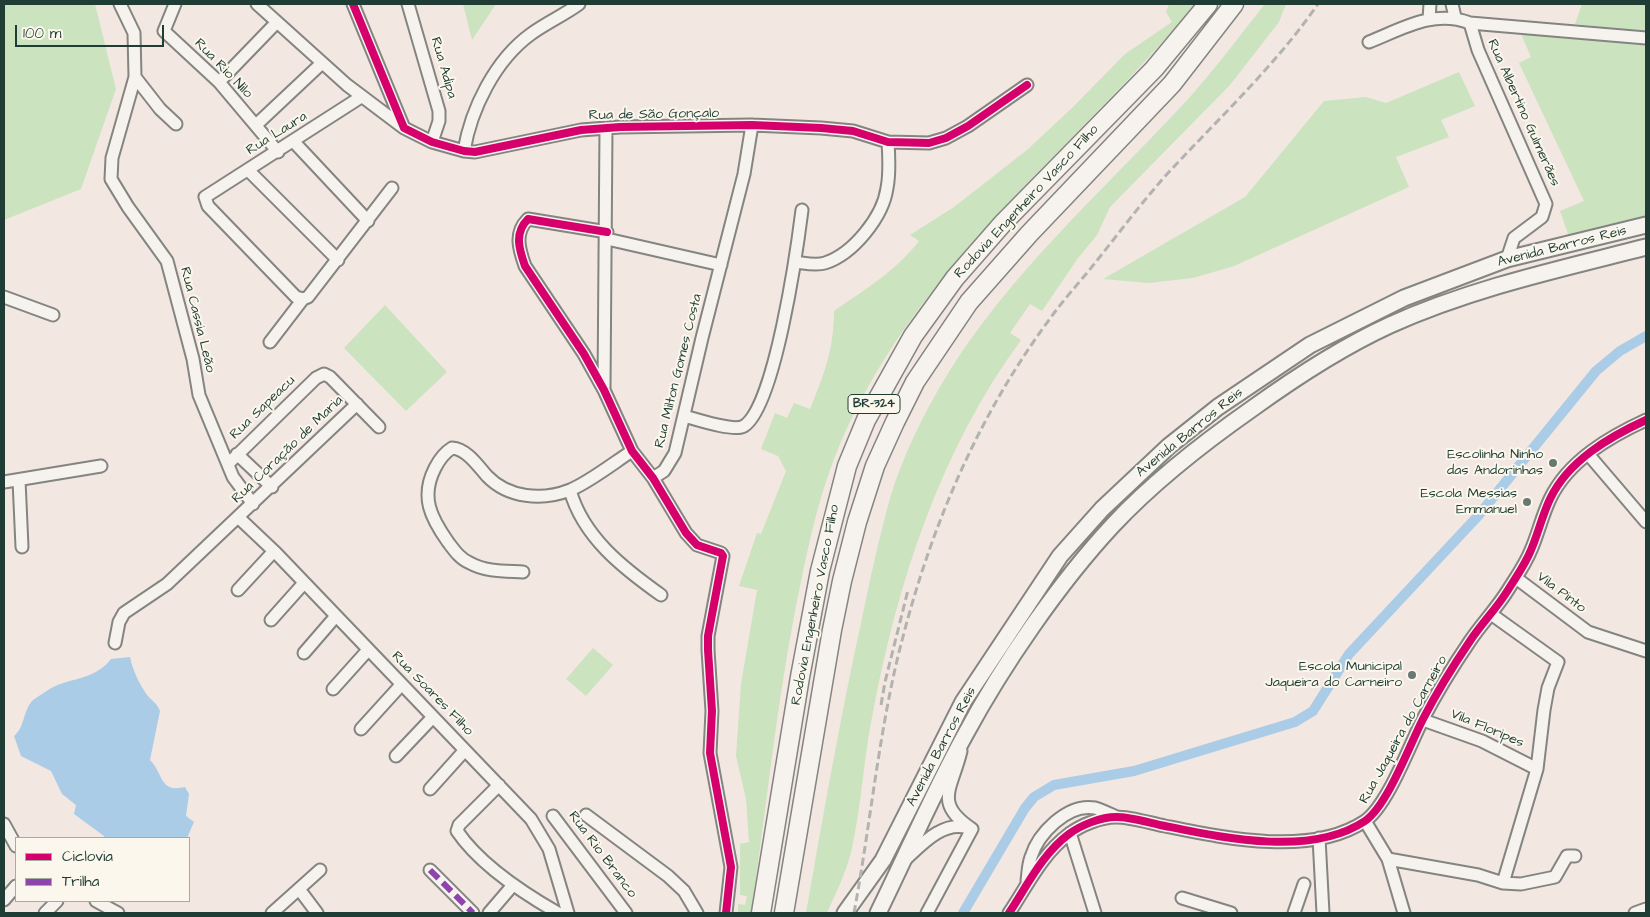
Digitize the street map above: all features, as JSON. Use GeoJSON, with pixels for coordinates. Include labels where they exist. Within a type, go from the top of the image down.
{"type":"FeatureCollection","features":[{"type":"Feature","properties":{"kind":"highway","name":"Rodovia Engenheiro Vasco Filho"},"geometry":{"type":"LineString","coordinates":[[762,913],[800,677],[820,572],[847,466],[866,420],[913,336],[955,278],[1004,222],[1154,69],[1208,4]]}},
{"type":"Feature","properties":{"kind":"highway","name":"Rodovia Engenheiro Vasco Filho"},"geometry":{"type":"LineString","coordinates":[[784,912],[842,581],[856,522],[875,466],[895,422],[915,382],[969,302],[1029,234],[1172,84],[1234,4]]}},
{"type":"Feature","properties":{"kind":"main road","name":"Avenida Barros Reis"},"geometry":{"type":"LineString","coordinates":[[845,913],[883,860],[931,761],[968,695],[1060,556],[1102,509],[1136,476],[1218,408],[1310,345],[1404,298],[1507,259],[1646,225]]}},
{"type":"Feature","properties":{"kind":"main road","name":"Avenida Barros Reis"},"geometry":{"type":"LineString","coordinates":[[878,913],[965,735],[1029,633],[1068,579],[1113,525],[1174,467],[1282,387],[1321,362],[1381,330],[1426,310],[1519,279],[1646,247]]}},
{"type":"Feature","properties":{"kind":"street","name":"Rua Cassia Leão"},"geometry":{"type":"LineString","coordinates":[[120,4],[134,33],[135,77],[112,158],[112,179],[128,208],[167,261],[193,359],[199,395],[212,432],[232,476],[253,504]]}},
{"type":"Feature","properties":{"kind":"street","name":"Rua Rio Nilo"},"geometry":{"type":"LineString","coordinates":[[175,4],[164,31],[219,82],[278,152]]}},
{"type":"Feature","properties":{"kind":"street","name":"Rua de São Gonçalo"},"geometry":{"type":"LineString","coordinates":[[257,4],[361,97],[404,128],[432,142],[464,151],[487,151],[581,130],[752,125],[853,131],[888,142],[929,143],[946,138],[968,126],[1027,85]]}},
{"type":"Feature","properties":{"kind":"street"},"geometry":{"type":"LineString","coordinates":[[353,4],[404,128]]}},
{"type":"Feature","properties":{"kind":"street","name":"Rua Adipa"},"geometry":{"type":"LineString","coordinates":[[408,4],[439,111],[439,121],[432,142]]}},
{"type":"Feature","properties":{"kind":"street"},"geometry":{"type":"LineString","coordinates":[[464,151],[472,117],[479,98],[504,62],[532,33],[579,4]]}},
{"type":"Feature","properties":{"kind":"street"},"geometry":{"type":"LineString","coordinates":[[1429,19],[1430,4]]}},
{"type":"Feature","properties":{"kind":"street"},"geometry":{"type":"LineString","coordinates":[[1452,4],[1455,17]]}},
{"type":"Feature","properties":{"kind":"street"},"geometry":{"type":"LineString","coordinates":[[1368,42],[1429,19],[1455,17],[1470,23],[1646,38]]}},
{"type":"Feature","properties":{"kind":"street"},"geometry":{"type":"LineString","coordinates":[[219,82],[277,22]]}},
{"type":"Feature","properties":{"kind":"street","name":"Rua Albertino Gulmerães"},"geometry":{"type":"LineString","coordinates":[[1470,23],[1478,50],[1546,204],[1542,217],[1514,238],[1507,259]]}},
{"type":"Feature","properties":{"kind":"street"},"geometry":{"type":"LineString","coordinates":[[256,125],[322,63]]}},
{"type":"Feature","properties":{"kind":"street"},"geometry":{"type":"LineString","coordinates":[[135,77],[155,104],[176,124]]}},
{"type":"Feature","properties":{"kind":"street","name":"Rua Laura"},"geometry":{"type":"LineString","coordinates":[[303,300],[296,297],[208,206],[204,199],[207,194],[294,142],[361,97]]}},
{"type":"Feature","properties":{"kind":"street","name":"Rua Milton Gomes Costa"},"geometry":{"type":"LineString","coordinates":[[652,478],[670,464],[684,416],[744,174],[752,125]]}},
{"type":"Feature","properties":{"kind":"street"},"geometry":{"type":"LineString","coordinates":[[604,390],[607,235],[606,128]]}},
{"type":"Feature","properties":{"kind":"street"},"geometry":{"type":"LineString","coordinates":[[294,142],[368,221]]}},
{"type":"Feature","properties":{"kind":"street"},"geometry":{"type":"LineString","coordinates":[[795,262],[824,263],[851,247],[865,231],[880,208],[887,190],[888,142]]}},
{"type":"Feature","properties":{"kind":"street"},"geometry":{"type":"LineString","coordinates":[[248,170],[338,260]]}},
{"type":"Feature","properties":{"kind":"street"},"geometry":{"type":"LineString","coordinates":[[270,342],[338,260],[392,188]]}},
{"type":"Feature","properties":{"kind":"street"},"geometry":{"type":"LineString","coordinates":[[684,416],[738,428],[747,422],[762,396],[774,362],[795,262],[802,210]]}},
{"type":"Feature","properties":{"kind":"street"},"geometry":{"type":"LineString","coordinates":[[721,265],[607,235],[528,219],[521,227],[519,234],[520,253],[525,266],[584,354],[604,390],[632,451],[652,478],[691,540],[700,547],[721,553],[722,556],[708,636],[708,650],[712,711],[710,753],[731,867],[726,913]]}},
{"type":"Feature","properties":{"kind":"street"},"geometry":{"type":"LineString","coordinates":[[4,297],[53,316]]}},
{"type":"Feature","properties":{"kind":"street","name":"Rua Sapeacu"},"geometry":{"type":"LineString","coordinates":[[272,487],[237,454],[316,378],[324,374],[357,404]]}},
{"type":"Feature","properties":{"kind":"street"},"geometry":{"type":"LineString","coordinates":[[357,404],[379,428]]}},
{"type":"Feature","properties":{"kind":"street","name":"Rua Coração de Maria"},"geometry":{"type":"LineString","coordinates":[[115,643],[119,622],[124,613],[156,593],[272,487],[357,404]]}},
{"type":"Feature","properties":{"kind":"street","name":"Rua Jaqueira do Carneiro"},"geometry":{"type":"LineString","coordinates":[[1026,887],[1031,857],[1043,834],[1060,819],[1077,810],[1094,808],[1116,817],[1222,837],[1292,842],[1319,838],[1365,821],[1382,801],[1423,720],[1466,647],[1516,578],[1531,551],[1550,498],[1568,474],[1588,454],[1605,442],[1646,422]]}},
{"type":"Feature","properties":{"kind":"street"},"geometry":{"type":"LineString","coordinates":[[523,572],[486,570],[468,563],[456,552],[436,525],[427,506],[426,491],[429,479],[437,463],[448,450],[458,449],[464,452],[497,486],[513,494],[547,494],[570,490],[632,451]]}},
{"type":"Feature","properties":{"kind":"street"},"geometry":{"type":"LineString","coordinates":[[228,464],[237,454]]}},
{"type":"Feature","properties":{"kind":"street"},"geometry":{"type":"LineString","coordinates":[[1588,454],[1646,522]]}},
{"type":"Feature","properties":{"kind":"street"},"geometry":{"type":"LineString","coordinates":[[4,482],[100,466]]}},
{"type":"Feature","properties":{"kind":"street"},"geometry":{"type":"LineString","coordinates":[[18,480],[22,547]]}},
{"type":"Feature","properties":{"kind":"street"},"geometry":{"type":"LineString","coordinates":[[570,490],[582,522],[596,540],[635,577],[661,595]]}},
{"type":"Feature","properties":{"kind":"street","name":"Rua Soares Filho"},"geometry":{"type":"LineString","coordinates":[[239,518],[274,551],[531,819],[542,836],[555,866],[568,913]]}},
{"type":"Feature","properties":{"kind":"street"},"geometry":{"type":"LineString","coordinates":[[238,590],[274,551]]}},
{"type":"Feature","properties":{"kind":"street","name":"Vila Pinto"},"geometry":{"type":"LineString","coordinates":[[1516,578],[1588,632],[1646,651]]}},
{"type":"Feature","properties":{"kind":"street"},"geometry":{"type":"LineString","coordinates":[[271,620],[304,583]]}},
{"type":"Feature","properties":{"kind":"street"},"geometry":{"type":"LineString","coordinates":[[1491,614],[1556,659],[1558,664],[1548,688],[1538,769],[1503,883]]}},
{"type":"Feature","properties":{"kind":"street"},"geometry":{"type":"LineString","coordinates":[[304,653],[336,616]]}},
{"type":"Feature","properties":{"kind":"street"},"geometry":{"type":"LineString","coordinates":[[333,689],[368,650]]}},
{"type":"Feature","properties":{"kind":"street"},"geometry":{"type":"LineString","coordinates":[[361,729],[401,685]]}},
{"type":"Feature","properties":{"kind":"street"},"geometry":{"type":"LineString","coordinates":[[396,756],[433,717]]}},
{"type":"Feature","properties":{"kind":"street","name":"Vila Floripes"},"geometry":{"type":"LineString","coordinates":[[1423,720],[1482,741],[1538,769]]}},
{"type":"Feature","properties":{"kind":"street"},"geometry":{"type":"LineString","coordinates":[[965,735],[947,797],[950,810],[956,819],[972,829]]}},
{"type":"Feature","properties":{"kind":"street"},"geometry":{"type":"LineString","coordinates":[[430,789],[465,750]]}},
{"type":"Feature","properties":{"kind":"street"},"geometry":{"type":"LineString","coordinates":[[499,785],[457,830],[467,844],[513,885],[558,913]]}},
{"type":"Feature","properties":{"kind":"street"},"geometry":{"type":"LineString","coordinates":[[586,815],[668,876],[684,891],[696,913]]}},
{"type":"Feature","properties":{"kind":"street","name":"Rua Rio Branco"},"geometry":{"type":"LineString","coordinates":[[553,816],[626,913]]}},
{"type":"Feature","properties":{"kind":"street","name":"Rua Jaqueira do Carneiro"},"geometry":{"type":"LineString","coordinates":[[1070,833],[1098,821],[1116,817]]}},
{"type":"Feature","properties":{"kind":"street"},"geometry":{"type":"LineString","coordinates":[[1365,821],[1388,859],[1404,913]]}},
{"type":"Feature","properties":{"kind":"street"},"geometry":{"type":"LineString","coordinates":[[4,824],[15,844]]}},
{"type":"Feature","properties":{"kind":"street"},"geometry":{"type":"LineString","coordinates":[[904,861],[925,841],[940,832],[954,826],[972,829]]}},
{"type":"Feature","properties":{"kind":"street"},"geometry":{"type":"LineString","coordinates":[[927,913],[972,829]]}},
{"type":"Feature","properties":{"kind":"street"},"geometry":{"type":"LineString","coordinates":[[1009,913],[1042,862],[1070,833],[1095,913]]}},
{"type":"Feature","properties":{"kind":"street"},"geometry":{"type":"LineString","coordinates":[[1319,838],[1323,913]]}},
{"type":"Feature","properties":{"kind":"street"},"geometry":{"type":"LineString","coordinates":[[1388,859],[1478,874],[1503,883],[1521,884],[1557,877],[1568,856],[1575,856]]}},
{"type":"Feature","properties":{"kind":"street"},"geometry":{"type":"LineString","coordinates":[[272,913],[320,870]]}},
{"type":"Feature","properties":{"kind":"street"},"geometry":{"type":"LineString","coordinates":[[430,870],[473,913]]}},
{"type":"Feature","properties":{"kind":"street"},"geometry":{"type":"LineString","coordinates":[[886,913],[894,881]]}},
{"type":"Feature","properties":{"kind":"street"},"geometry":{"type":"LineString","coordinates":[[1294,913],[1304,884]]}},
{"type":"Feature","properties":{"kind":"street"},"geometry":{"type":"LineString","coordinates":[[488,913],[513,885]]}},
{"type":"Feature","properties":{"kind":"street"},"geometry":{"type":"LineString","coordinates":[[4,900],[15,887]]}},
{"type":"Feature","properties":{"kind":"street"},"geometry":{"type":"LineString","coordinates":[[299,889],[317,913]]}},
{"type":"Feature","properties":{"kind":"street"},"geometry":{"type":"LineString","coordinates":[[1182,898],[1231,913]]}},
{"type":"Feature","properties":{"kind":"street"},"geometry":{"type":"LineString","coordinates":[[45,913],[55,902]]}},
{"type":"Feature","properties":{"kind":"street"},"geometry":{"type":"LineString","coordinates":[[98,902],[118,913]]}},
{"type":"Feature","properties":{"kind":"street"},"geometry":{"type":"LineString","coordinates":[[1635,913],[1646,908]]}},
{"type":"Feature","properties":{"kind":"green space"},"geometry":{"type":"Polygon","coordinates":[[[4,4],[95,4],[116,89],[81,189],[4,220],[4,4]]]}},
{"type":"Feature","properties":{"kind":"green space"},"geometry":{"type":"Polygon","coordinates":[[[463,4],[496,4],[472,40],[463,4]]]}},
{"type":"Feature","properties":{"kind":"green space"},"geometry":{"type":"Polygon","coordinates":[[[1169,4],[1195,4],[1160,45],[974,241],[939,282],[886,357],[866,390],[849,424],[834,459],[822,495],[796,606],[777,721],[751,913],[738,913],[738,904],[745,905],[747,896],[740,895],[740,844],[749,842],[746,799],[736,756],[741,684],[757,590],[739,586],[757,533],[761,534],[786,471],[778,456],[761,449],[775,413],[787,418],[794,403],[810,409],[820,385],[830,350],[834,311],[879,279],[910,252],[919,241],[910,235],[954,207],[1027,150],[1125,54],[1172,22],[1166,12],[1169,4]]]}},
{"type":"Feature","properties":{"kind":"green space"},"geometry":{"type":"Polygon","coordinates":[[[1265,4],[1286,4],[1279,22],[1230,85],[1110,207],[1097,235],[1078,258],[1042,311],[1030,304],[1010,333],[1021,340],[993,382],[968,426],[946,471],[926,517],[895,614],[870,728],[856,827],[846,869],[827,913],[806,913],[846,695],[879,543],[896,480],[921,421],[944,380],[969,342],[997,305],[1059,233],[1189,98],[1265,4]]]}},
{"type":"Feature","properties":{"kind":"green space"},"geometry":{"type":"Polygon","coordinates":[[[1582,4],[1646,4],[1646,32],[1575,24],[1582,4]]]}},
{"type":"Feature","properties":{"kind":"green space"},"geometry":{"type":"Polygon","coordinates":[[[1521,34],[1646,44],[1646,219],[1569,237],[1560,211],[1584,201],[1519,63],[1531,57],[1521,34]]]}},
{"type":"Feature","properties":{"kind":"green space"},"geometry":{"type":"Polygon","coordinates":[[[1459,72],[1475,106],[1441,120],[1449,137],[1396,157],[1409,187],[1234,266],[1193,278],[1149,283],[1103,279],[1245,197],[1324,101],[1366,97],[1386,103],[1459,72]]]}},
{"type":"Feature","properties":{"kind":"green space"},"geometry":{"type":"Polygon","coordinates":[[[385,305],[447,372],[406,411],[344,348],[385,305]]]}},
{"type":"Feature","properties":{"kind":"green space"},"geometry":{"type":"Polygon","coordinates":[[[593,648],[613,665],[586,696],[566,679],[593,648]]]}},
{"type":"Feature","properties":{"kind":"water"},"geometry":{"type":"Polygon","coordinates":[[[130,657],[141,686],[160,711],[150,760],[166,785],[177,788],[185,787],[189,794],[186,816],[194,822],[187,837],[104,837],[74,814],[76,805],[62,794],[51,771],[21,756],[14,736],[18,732],[32,701],[53,687],[96,672],[111,659],[130,657]]]}},
{"type":"Feature","properties":{"kind":"waterway"},"geometry":{"type":"LineString","coordinates":[[963,913],[1025,808],[1034,797],[1054,785],[1134,771],[1295,722],[1313,711],[1349,654],[1478,516],[1596,371],[1620,351],[1646,336]]}},
{"type":"Feature","properties":{"kind":"railway"},"geometry":{"type":"LineString","coordinates":[[854,913],[883,730],[895,669],[920,576],[936,531],[974,443],[1021,360],[1060,305],[1158,184],[1284,49],[1318,4]]}},
{"type":"Feature","properties":{"kind":"railway"},"geometry":{"type":"LineString","coordinates":[[881,705],[908,590]]}},
{"type":"Feature","properties":{"kind":"marked path"},"geometry":{"type":"LineString","coordinates":[[430,870],[473,913]]}},
{"type":"Feature","properties":{"kind":"cycle path"},"geometry":{"type":"LineString","coordinates":[[353,4],[404,128],[432,142],[464,151],[475,152],[581,130],[620,127],[752,125],[821,128],[853,131],[888,142],[929,143],[946,138],[968,126],[1027,85]]}},
{"type":"Feature","properties":{"kind":"cycle path"},"geometry":{"type":"LineString","coordinates":[[607,232],[528,219],[521,230],[519,241],[525,266],[584,354],[604,390],[632,451],[653,478],[686,533],[697,545],[721,553],[723,556],[708,636],[708,650],[712,711],[710,753],[731,867],[726,913]]}},
{"type":"Feature","properties":{"kind":"cycle path"},"geometry":{"type":"LineString","coordinates":[[1009,913],[1043,861],[1059,842],[1074,831],[1098,820],[1110,817],[1128,818],[1214,835],[1267,842],[1294,842],[1319,839],[1343,832],[1365,821],[1374,813],[1390,788],[1423,719],[1451,670],[1475,634],[1504,597],[1523,566],[1529,555],[1547,505],[1558,485],[1567,473],[1604,442],[1646,420]]}},
{"type":"Feature","properties":{"kind":"place","name":"Escolinha Ninho das Andorinhas"},"geometry":{"type":"Point","coordinates":[1553,463]}},
{"type":"Feature","properties":{"kind":"place","name":"Escola Messias Emmanuel"},"geometry":{"type":"Point","coordinates":[1527,502]}},
{"type":"Feature","properties":{"kind":"place","name":"Escola Municipal Jaqueira do Carneiro"},"geometry":{"type":"Point","coordinates":[1412,675]}}]}
